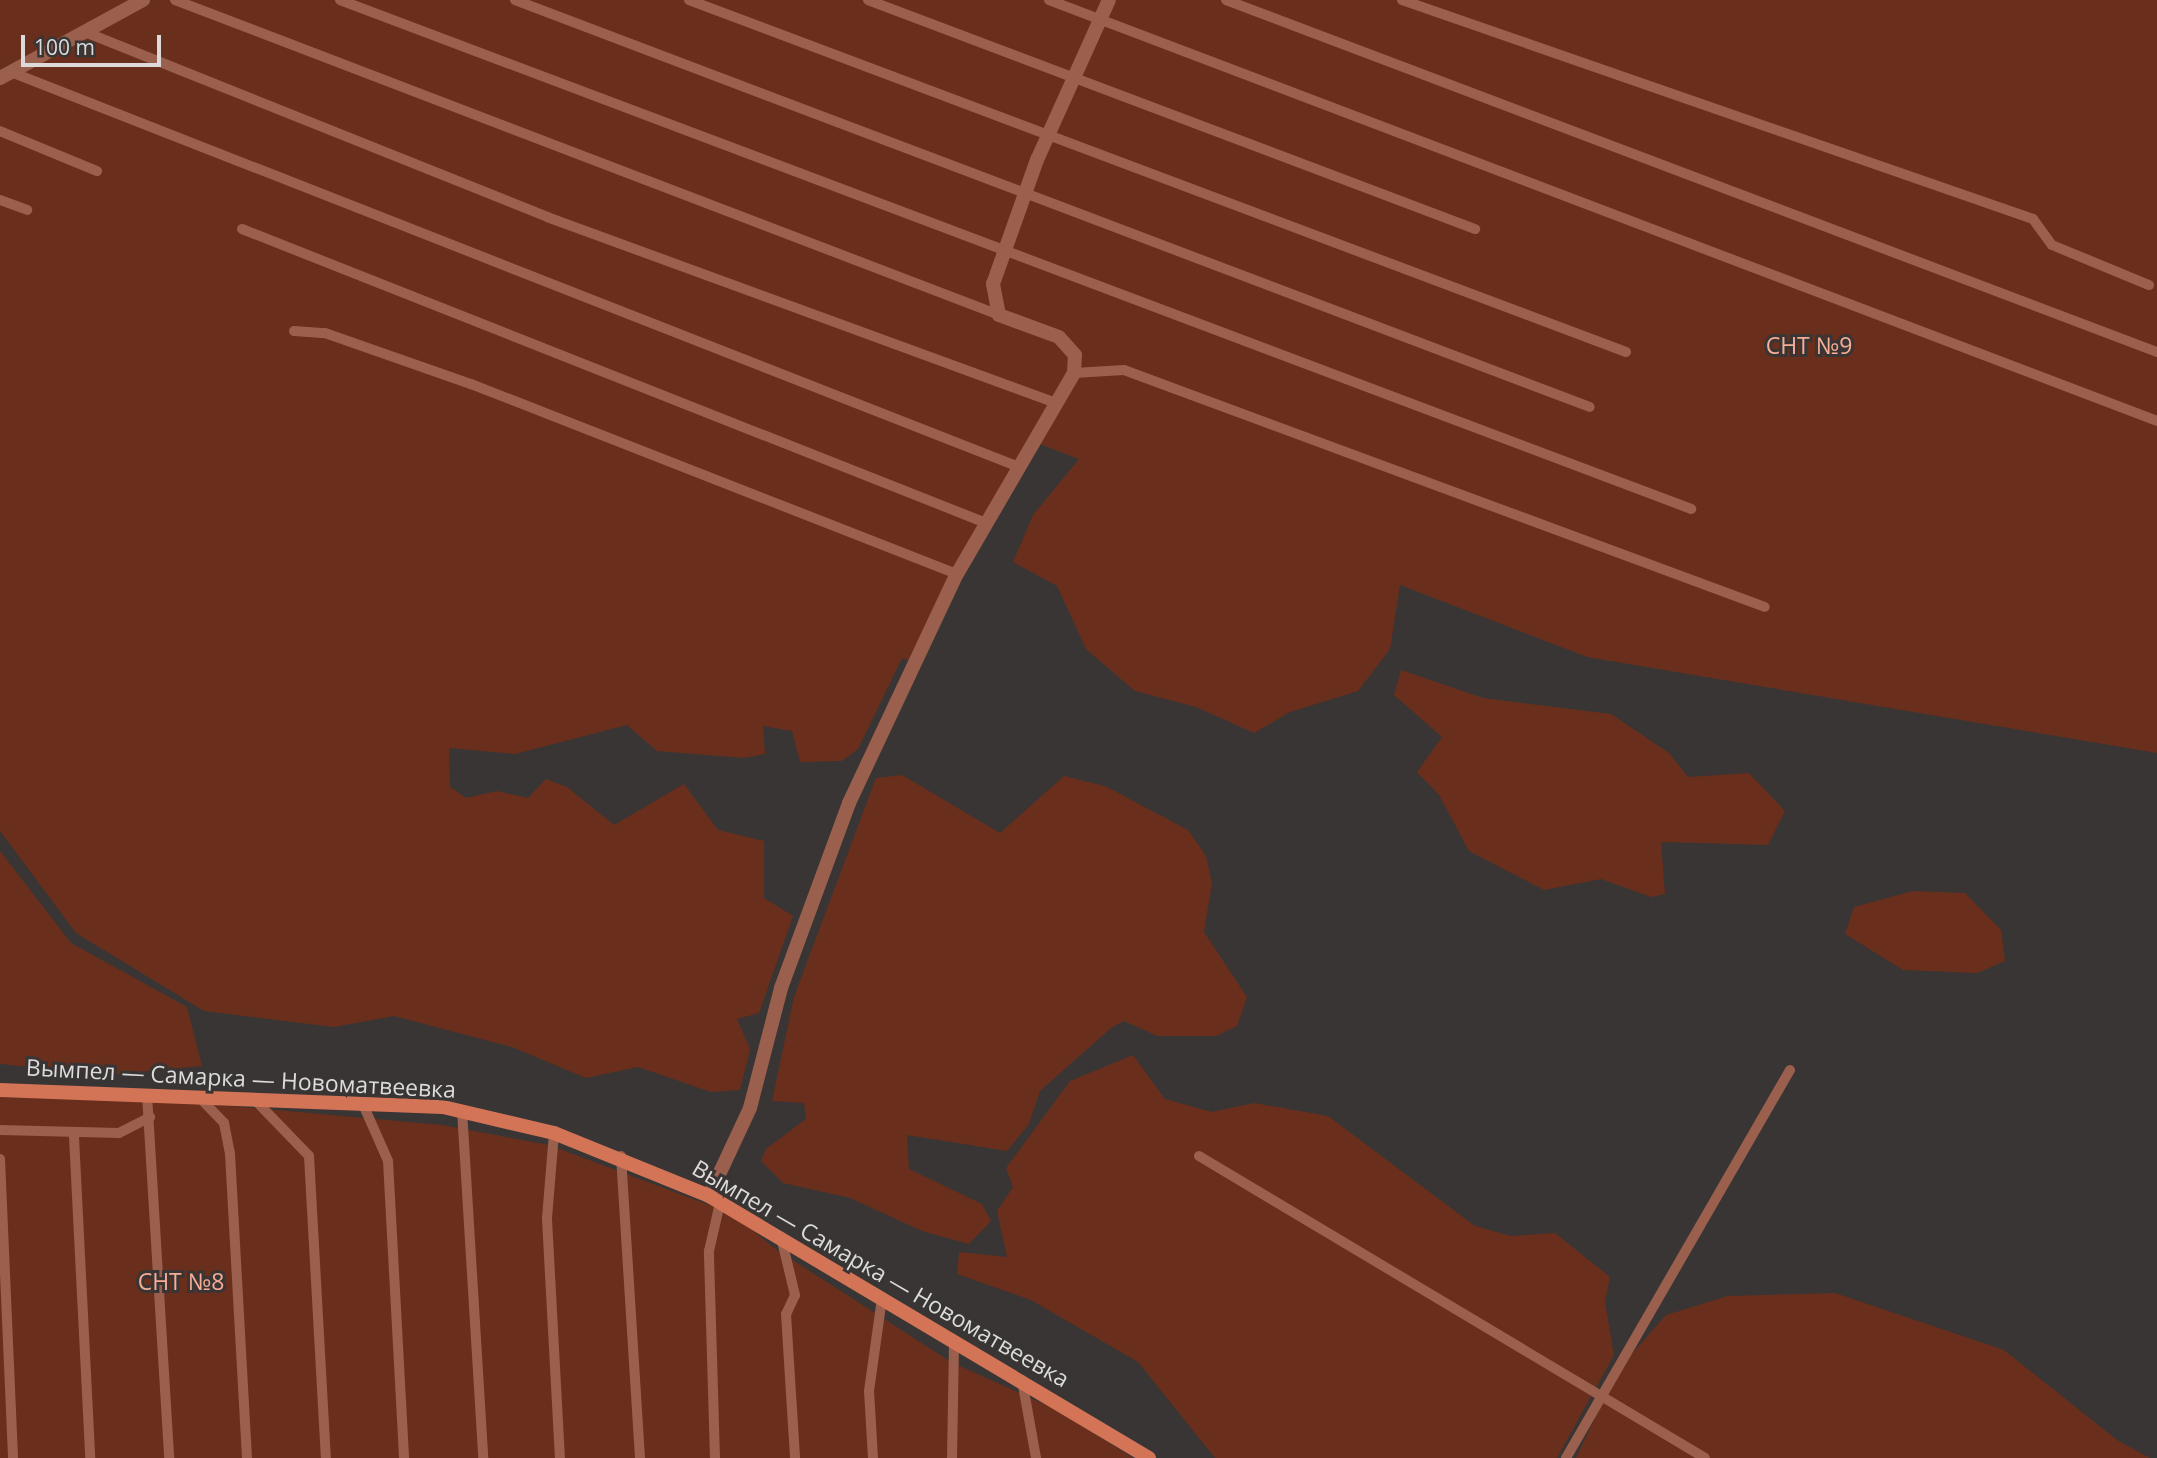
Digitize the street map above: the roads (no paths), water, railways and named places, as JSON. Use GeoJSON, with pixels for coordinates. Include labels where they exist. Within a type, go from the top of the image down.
{"type":"FeatureCollection","features":[{"type":"Feature","properties":{"kind":"main road","name":"Вымпел — Самарка — Новоматвеевка"},"geometry":{"type":"LineString","coordinates":[[0,1090],[362,1102],[462,1110],[554,1133],[621,1156],[714,1200],[1022,1378],[1149,1458]]}},
{"type":"Feature","properties":{"kind":"street"},"geometry":{"type":"LineString","coordinates":[[6,75],[143,0]]}},
{"type":"Feature","properties":{"kind":"street"},"geometry":{"type":"LineString","coordinates":[[175,0],[1059,337],[1075,355],[1074,373],[957,574],[849,803],[781,988],[744,1125],[714,1200],[709,1251],[715,1458]]}},
{"type":"Feature","properties":{"kind":"street"},"geometry":{"type":"LineString","coordinates":[[340,0],[1691,509]]}},
{"type":"Feature","properties":{"kind":"street"},"geometry":{"type":"LineString","coordinates":[[516,0],[1590,407]]}},
{"type":"Feature","properties":{"kind":"street"},"geometry":{"type":"LineString","coordinates":[[689,0],[1626,352]]}},
{"type":"Feature","properties":{"kind":"street"},"geometry":{"type":"LineString","coordinates":[[868,0],[1475,229]]}},
{"type":"Feature","properties":{"kind":"street"},"geometry":{"type":"LineString","coordinates":[[1049,0],[2157,421]]}},
{"type":"Feature","properties":{"kind":"street"},"geometry":{"type":"LineString","coordinates":[[999,315],[993,284],[1002,251],[1047,134],[1109,0]]}},
{"type":"Feature","properties":{"kind":"street"},"geometry":{"type":"LineString","coordinates":[[1226,0],[2157,352]]}},
{"type":"Feature","properties":{"kind":"street"},"geometry":{"type":"LineString","coordinates":[[1402,0],[2033,219],[2052,245],[2148,285]]}},
{"type":"Feature","properties":{"kind":"street"},"geometry":{"type":"LineString","coordinates":[[85,32],[547,217],[1056,403]]}},
{"type":"Feature","properties":{"kind":"street"},"geometry":{"type":"LineString","coordinates":[[6,75],[1019,467]]}},
{"type":"Feature","properties":{"kind":"street"},"geometry":{"type":"LineString","coordinates":[[0,131],[97,171]]}},
{"type":"Feature","properties":{"kind":"street"},"geometry":{"type":"LineString","coordinates":[[0,200],[27,210]]}},
{"type":"Feature","properties":{"kind":"street"},"geometry":{"type":"LineString","coordinates":[[242,229],[986,523]]}},
{"type":"Feature","properties":{"kind":"street"},"geometry":{"type":"LineString","coordinates":[[294,331],[324,333],[471,384],[957,574]]}},
{"type":"Feature","properties":{"kind":"street"},"geometry":{"type":"LineString","coordinates":[[1074,373],[1124,370],[1765,607]]}},
{"type":"Feature","properties":{"kind":"street"},"geometry":{"type":"LineString","coordinates":[[1566,1458],[1790,1070]]}},
{"type":"Feature","properties":{"kind":"street"},"geometry":{"type":"LineString","coordinates":[[147,1095],[169,1458]]}},
{"type":"Feature","properties":{"kind":"street"},"geometry":{"type":"LineString","coordinates":[[199,1097],[224,1123],[230,1154],[247,1458]]}},
{"type":"Feature","properties":{"kind":"street"},"geometry":{"type":"LineString","coordinates":[[254,1099],[309,1156],[326,1458]]}},
{"type":"Feature","properties":{"kind":"street"},"geometry":{"type":"LineString","coordinates":[[362,1102],[388,1161],[404,1458]]}},
{"type":"Feature","properties":{"kind":"street"},"geometry":{"type":"LineString","coordinates":[[462,1110],[483,1458]]}},
{"type":"Feature","properties":{"kind":"street"},"geometry":{"type":"LineString","coordinates":[[0,1130],[74,1136],[119,1133],[150,1117]]}},
{"type":"Feature","properties":{"kind":"street"},"geometry":{"type":"LineString","coordinates":[[554,1133],[547,1219],[560,1458]]}},
{"type":"Feature","properties":{"kind":"street"},"geometry":{"type":"LineString","coordinates":[[74,1136],[90,1458]]}},
{"type":"Feature","properties":{"kind":"street"},"geometry":{"type":"LineString","coordinates":[[621,1156],[640,1458]]}},
{"type":"Feature","properties":{"kind":"street"},"geometry":{"type":"LineString","coordinates":[[1199,1156],[1705,1458]]}},
{"type":"Feature","properties":{"kind":"street"},"geometry":{"type":"LineString","coordinates":[[0,1159],[13,1458]]}},
{"type":"Feature","properties":{"kind":"street"},"geometry":{"type":"LineString","coordinates":[[781,1237],[795,1295],[786,1314],[796,1458]]}},
{"type":"Feature","properties":{"kind":"street"},"geometry":{"type":"LineString","coordinates":[[873,1458],[869,1380],[882,1299]]}},
{"type":"Feature","properties":{"kind":"street"},"geometry":{"type":"LineString","coordinates":[[952,1458],[954,1340]]}},
{"type":"Feature","properties":{"kind":"street"},"geometry":{"type":"LineString","coordinates":[[1022,1378],[1036,1458]]}},
{"type":"Feature","properties":{"kind":"park label","name":"СНТ №9"},"geometry":{"type":"Point","coordinates":[1809,345]}},
{"type":"Feature","properties":{"kind":"park label","name":"СНТ №8"},"geometry":{"type":"Point","coordinates":[181,1281]}}]}
